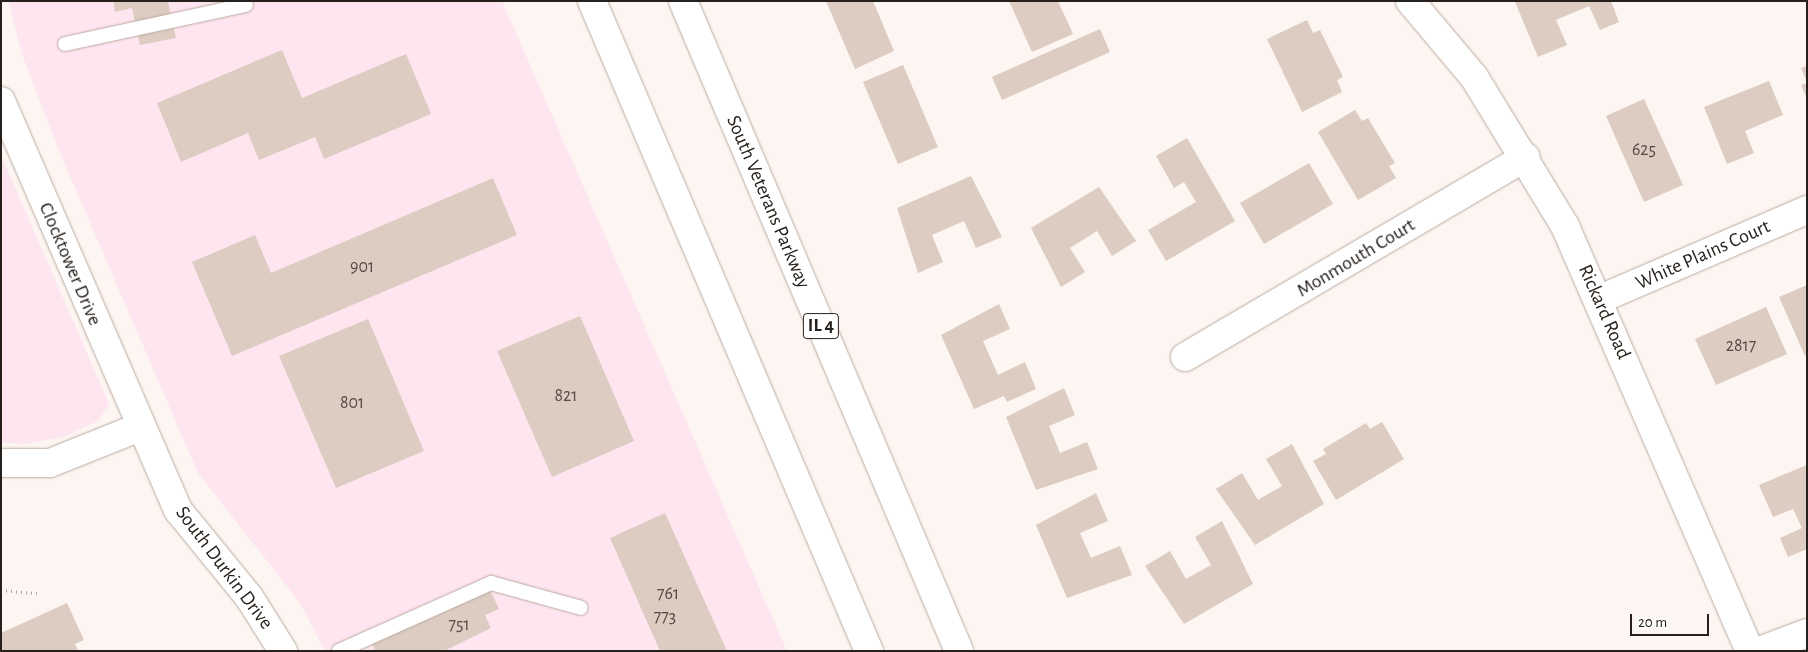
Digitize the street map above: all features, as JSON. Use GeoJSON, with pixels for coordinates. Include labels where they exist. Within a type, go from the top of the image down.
{"type":"FeatureCollection","features":[{"type":"Feature","properties":{"kind":"main road"},"geometry":{"type":"LineString","coordinates":[[592,1],[869,651]]}},
{"type":"Feature","properties":{"kind":"main road","name":"South Veterans Parkway"},"geometry":{"type":"LineString","coordinates":[[683,1],[959,651]]}},
{"type":"Feature","properties":{"kind":"main road","name":"Rickard Road"},"geometry":{"type":"LineString","coordinates":[[1410,1],[1474,77],[1526,156],[1600,299],[1750,651]]}},
{"type":"Feature","properties":{"kind":"main road","name":"Clocktower Drive"},"geometry":{"type":"LineString","coordinates":[[1,101],[140,427]]}},
{"type":"Feature","properties":{"kind":"main road","name":"Monmouth Court"},"geometry":{"type":"LineString","coordinates":[[1185,357],[1526,156]]}},
{"type":"Feature","properties":{"kind":"main road","name":"White Plains Court"},"geometry":{"type":"LineString","coordinates":[[1600,299],[1807,210]]}},
{"type":"Feature","properties":{"kind":"main road"},"geometry":{"type":"LineString","coordinates":[[1,463],[50,463],[140,427]]}},
{"type":"Feature","properties":{"kind":"main road","name":"South Durkin Drive"},"geometry":{"type":"LineString","coordinates":[[140,427],[178,510],[249,597],[283,651]]}},
{"type":"Feature","properties":{"kind":"main road"},"geometry":{"type":"LineString","coordinates":[[849,605],[883,651]]}},
{"type":"Feature","properties":{"kind":"main road"},"geometry":{"type":"LineString","coordinates":[[1759,651],[1807,633]]}},
{"type":"Feature","properties":{"kind":"lane"},"geometry":{"type":"LineString","coordinates":[[65,44],[246,5]]}},
{"type":"Feature","properties":{"kind":"lane"},"geometry":{"type":"LineString","coordinates":[[338,651],[491,583],[581,608]]}},
{"type":"Feature","properties":{"kind":"path"},"geometry":{"type":"LineString","coordinates":[[1,590],[37,592]]}},
{"type":"Feature","properties":{"kind":"shaded area"},"geometry":{"type":"Polygon","coordinates":[[[8,1],[502,1],[787,651],[325,651],[300,603],[198,473],[60,153],[23,57],[8,1]]]}},
{"type":"Feature","properties":{"kind":"shaded area"},"geometry":{"type":"Polygon","coordinates":[[[1,155],[109,404],[98,421],[63,437],[24,444],[1,442],[1,155]]]}},
{"type":"Feature","properties":{"kind":"building"},"geometry":{"type":"Polygon","coordinates":[[[113,1],[168,1],[176,38],[140,45],[132,8],[115,12],[113,1]]]}},
{"type":"Feature","properties":{"kind":"building"},"geometry":{"type":"Polygon","coordinates":[[[826,1],[873,1],[894,51],[855,69],[826,1]]]}},
{"type":"Feature","properties":{"kind":"building"},"geometry":{"type":"Polygon","coordinates":[[[1009,1],[1058,1],[1073,34],[1032,52],[1009,1]]]}},
{"type":"Feature","properties":{"kind":"building"},"geometry":{"type":"Polygon","coordinates":[[[1611,1],[1619,22],[1600,30],[1589,6],[1556,20],[1567,45],[1538,57],[1515,2],[1611,1]]]}},
{"type":"Feature","properties":{"kind":"building"},"geometry":{"type":"Polygon","coordinates":[[[1307,20],[1313,33],[1320,30],[1343,77],[1337,80],[1342,92],[1302,112],[1267,39],[1307,20]]]}},
{"type":"Feature","properties":{"kind":"building"},"geometry":{"type":"Polygon","coordinates":[[[1100,29],[1110,52],[1002,100],[992,77],[1100,29]]]}},
{"type":"Feature","properties":{"kind":"building"},"geometry":{"type":"Polygon","coordinates":[[[282,50],[302,98],[406,54],[431,114],[324,159],[315,137],[259,160],[248,133],[181,162],[157,103],[282,50]]]}},
{"type":"Feature","properties":{"kind":"building"},"geometry":{"type":"Polygon","coordinates":[[[903,65],[938,147],[898,164],[863,82],[903,65]]]}},
{"type":"Feature","properties":{"kind":"building"},"geometry":{"type":"Polygon","coordinates":[[[1807,66],[1807,82],[1801,68],[1807,66]]]}},
{"type":"Feature","properties":{"kind":"building"},"geometry":{"type":"Polygon","coordinates":[[[1769,81],[1783,115],[1745,131],[1754,153],[1727,164],[1704,107],[1769,81]]]}},
{"type":"Feature","properties":{"kind":"building"},"geometry":{"type":"Polygon","coordinates":[[[1807,83],[1807,99],[1801,85],[1807,83]]]}},
{"type":"Feature","properties":{"kind":"building"},"geometry":{"type":"Polygon","coordinates":[[[1644,99],[1683,185],[1644,202],[1606,116],[1644,99]]]}},
{"type":"Feature","properties":{"kind":"building"},"geometry":{"type":"Polygon","coordinates":[[[1355,110],[1362,121],[1368,118],[1395,163],[1389,166],[1396,178],[1358,200],[1318,132],[1355,110]]]}},
{"type":"Feature","properties":{"kind":"building"},"geometry":{"type":"Polygon","coordinates":[[[1187,138],[1235,221],[1166,261],[1148,230],[1196,202],[1184,182],[1174,188],[1156,156],[1187,138]]]}},
{"type":"Feature","properties":{"kind":"building"},"geometry":{"type":"Polygon","coordinates":[[[1309,163],[1333,204],[1264,244],[1240,203],[1309,163]]]}},
{"type":"Feature","properties":{"kind":"building"},"geometry":{"type":"Polygon","coordinates":[[[971,176],[1002,237],[976,248],[964,221],[932,235],[943,262],[918,273],[897,208],[971,176]]]}},
{"type":"Feature","properties":{"kind":"building"},"geometry":{"type":"Polygon","coordinates":[[[493,178],[517,235],[232,356],[192,262],[255,235],[271,273],[493,178]]]}},
{"type":"Feature","properties":{"kind":"building"},"geometry":{"type":"Polygon","coordinates":[[[1099,187],[1136,241],[1112,256],[1097,231],[1070,248],[1085,272],[1061,287],[1031,228],[1099,187]]]}},
{"type":"Feature","properties":{"kind":"building"},"geometry":{"type":"Polygon","coordinates":[[[1807,285],[1807,355],[1805,356],[1779,297],[1807,285]]]}},
{"type":"Feature","properties":{"kind":"building"},"geometry":{"type":"Polygon","coordinates":[[[999,304],[1010,329],[983,341],[998,375],[1025,362],[1036,389],[1007,402],[1004,396],[974,409],[941,335],[999,304]]]}},
{"type":"Feature","properties":{"kind":"building"},"geometry":{"type":"Polygon","coordinates":[[[1766,307],[1787,354],[1716,385],[1695,339],[1766,307]]]}},
{"type":"Feature","properties":{"kind":"building"},"geometry":{"type":"Polygon","coordinates":[[[580,316],[634,441],[552,477],[497,351],[580,316]]]}},
{"type":"Feature","properties":{"kind":"building"},"geometry":{"type":"Polygon","coordinates":[[[368,319],[424,451],[336,488],[279,356],[368,319]]]}},
{"type":"Feature","properties":{"kind":"building"},"geometry":{"type":"Polygon","coordinates":[[[1064,388],[1075,415],[1049,426],[1060,453],[1087,442],[1098,469],[1036,490],[1006,417],[1064,388]]]}},
{"type":"Feature","properties":{"kind":"building"},"geometry":{"type":"Polygon","coordinates":[[[1382,422],[1404,459],[1336,500],[1313,461],[1326,454],[1323,449],[1366,423],[1370,429],[1382,422]]]}},
{"type":"Feature","properties":{"kind":"building"},"geometry":{"type":"Polygon","coordinates":[[[1292,444],[1324,504],[1255,545],[1216,489],[1242,473],[1258,500],[1282,486],[1266,459],[1292,444]]]}},
{"type":"Feature","properties":{"kind":"building"},"geometry":{"type":"Polygon","coordinates":[[[1807,465],[1807,549],[1788,557],[1780,538],[1802,528],[1793,509],[1773,517],[1759,485],[1807,465]]]}},
{"type":"Feature","properties":{"kind":"building"},"geometry":{"type":"Polygon","coordinates":[[[1096,493],[1108,521],[1080,533],[1091,558],[1120,546],[1132,575],[1067,598],[1036,525],[1096,493]]]}},
{"type":"Feature","properties":{"kind":"building"},"geometry":{"type":"Polygon","coordinates":[[[665,513],[727,651],[660,651],[610,538],[665,513]]]}},
{"type":"Feature","properties":{"kind":"building"},"geometry":{"type":"Polygon","coordinates":[[[1222,521],[1253,584],[1184,624],[1145,566],[1170,551],[1186,579],[1211,565],[1195,537],[1222,521]]]}},
{"type":"Feature","properties":{"kind":"building"},"geometry":{"type":"Polygon","coordinates":[[[489,588],[499,609],[485,615],[491,628],[444,651],[375,651],[371,641],[489,588]]]}},
{"type":"Feature","properties":{"kind":"building"},"geometry":{"type":"Polygon","coordinates":[[[67,603],[84,640],[75,644],[78,651],[1,651],[1,633],[67,603]]]}}]}
